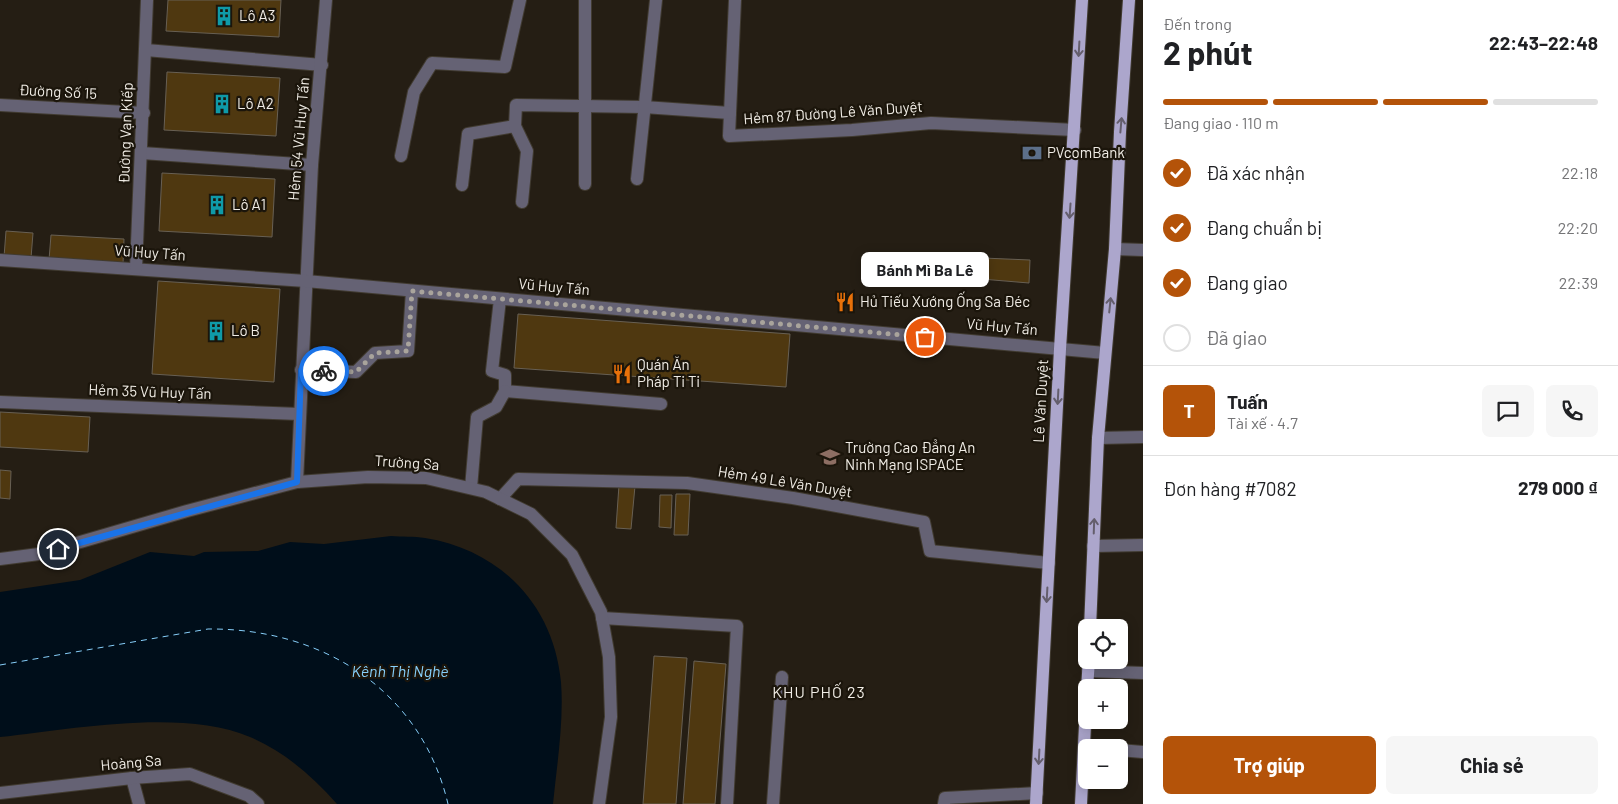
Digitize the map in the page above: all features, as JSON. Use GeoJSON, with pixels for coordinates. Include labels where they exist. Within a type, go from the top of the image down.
{"type":"FeatureCollection","features":[{"type":"Feature","properties":{"kind":"main road","name":"Lê Văn Duyệt"},"geometry":{"type":"LineString","coordinates":[[1037,798],[1060,349],[1082,0]]}},
{"type":"Feature","properties":{"kind":"main road"},"geometry":{"type":"LineString","coordinates":[[1090,619],[1098,438],[1115,249],[1120,132],[1129,0]]}},
{"type":"Feature","properties":{"kind":"main road"},"geometry":{"type":"LineString","coordinates":[[1082,804],[1083,789]]}},
{"type":"Feature","properties":{"kind":"street","name":"Đường Vạn Kiếp"},"geometry":{"type":"LineString","coordinates":[[136,268],[144,112],[147,0]]}},
{"type":"Feature","properties":{"kind":"street","name":"Hẻm 54 Vũ Huy Tấn"},"geometry":{"type":"LineString","coordinates":[[297,482],[312,165],[322,65],[326,0]]}},
{"type":"Feature","properties":{"kind":"street"},"geometry":{"type":"LineString","coordinates":[[401,156],[414,92],[432,63],[505,67],[520,0]]}},
{"type":"Feature","properties":{"kind":"street"},"geometry":{"type":"LineString","coordinates":[[585,0],[585,184]]}},
{"type":"Feature","properties":{"kind":"street"},"geometry":{"type":"LineString","coordinates":[[637,179],[656,0]]}},
{"type":"Feature","properties":{"kind":"street","name":"Hẻm 87 Đường Lê Văn Duyệt"},"geometry":{"type":"LineString","coordinates":[[735,0],[729,136],[852,130],[931,123],[1075,130]]}},
{"type":"Feature","properties":{"kind":"street"},"geometry":{"type":"LineString","coordinates":[[146,50],[322,65]]}},
{"type":"Feature","properties":{"kind":"street","name":"Đường Số 15"},"geometry":{"type":"LineString","coordinates":[[0,105],[144,112]]}},
{"type":"Feature","properties":{"kind":"street"},"geometry":{"type":"LineString","coordinates":[[522,202],[527,151],[515,126],[516,105],[644,107],[730,112]]}},
{"type":"Feature","properties":{"kind":"street"},"geometry":{"type":"LineString","coordinates":[[462,185],[468,134],[515,126]]}},
{"type":"Feature","properties":{"kind":"street"},"geometry":{"type":"LineString","coordinates":[[142,153],[312,165]]}},
{"type":"Feature","properties":{"kind":"street"},"geometry":{"type":"LineString","coordinates":[[1115,249],[1143,250]]}},
{"type":"Feature","properties":{"kind":"street","name":"Vũ Huy Tấn"},"geometry":{"type":"LineString","coordinates":[[0,260],[136,268],[306,282],[1105,353]]}},
{"type":"Feature","properties":{"kind":"street"},"geometry":{"type":"LineString","coordinates":[[301,370],[356,372],[375,353],[408,351],[412,291]]}},
{"type":"Feature","properties":{"kind":"street"},"geometry":{"type":"LineString","coordinates":[[471,488],[476,417],[496,407],[505,391],[505,375],[492,371],[500,299]]}},
{"type":"Feature","properties":{"kind":"street"},"geometry":{"type":"LineString","coordinates":[[505,391],[661,404]]}},
{"type":"Feature","properties":{"kind":"street","name":"Hẻm 35 Vũ Huy Tấn"},"geometry":{"type":"LineString","coordinates":[[0,402],[299,414]]}},
{"type":"Feature","properties":{"kind":"street"},"geometry":{"type":"LineString","coordinates":[[1098,438],[1143,437]]}},
{"type":"Feature","properties":{"kind":"street","name":"Trường Sa"},"geometry":{"type":"LineString","coordinates":[[0,559],[39,554],[297,482],[368,477],[426,478],[471,488],[500,499],[531,514],[572,555],[602,618],[609,657],[612,717],[600,804]]}},
{"type":"Feature","properties":{"kind":"street","name":"Hẻm 49 Lê Văn Duyệt"},"geometry":{"type":"LineString","coordinates":[[500,499],[518,479],[686,483],[793,498],[924,522],[930,551],[1049,563]]}},
{"type":"Feature","properties":{"kind":"street"},"geometry":{"type":"LineString","coordinates":[[1093,546],[1143,545]]}},
{"type":"Feature","properties":{"kind":"street"},"geometry":{"type":"LineString","coordinates":[[602,618],[737,626],[727,804]]}},
{"type":"Feature","properties":{"kind":"street"},"geometry":{"type":"LineString","coordinates":[[1112,669],[1143,673]]}},
{"type":"Feature","properties":{"kind":"street"},"geometry":{"type":"LineString","coordinates":[[773,804],[782,677]]}},
{"type":"Feature","properties":{"kind":"street"},"geometry":{"type":"LineString","coordinates":[[1128,751],[1143,752]]}},
{"type":"Feature","properties":{"kind":"street","name":"Hoàng Sa"},"geometry":{"type":"LineString","coordinates":[[0,793],[132,778],[190,774],[249,796],[258,804]]}},
{"type":"Feature","properties":{"kind":"street"},"geometry":{"type":"LineString","coordinates":[[132,778],[139,804]]}},
{"type":"Feature","properties":{"kind":"street"},"geometry":{"type":"LineString","coordinates":[[944,804],[946,798],[953,797],[1037,798]]}},
{"type":"Feature","properties":{"kind":"water","name":"Kênh Thị Nghè"},"geometry":{"type":"Polygon","coordinates":[[[391,536],[425,538],[452,545],[477,555],[500,569],[519,586],[535,606],[547,629],[556,654],[561,682],[561,728],[553,804],[337,804],[297,766],[263,743],[223,728],[193,724],[127,723],[0,737],[0,592],[80,580],[150,552],[194,556],[204,552],[258,551],[290,542],[324,544],[391,536]]]}},
{"type":"Feature","properties":{"kind":"building","name":"Lô A3"},"geometry":{"type":"Polygon","coordinates":[[[168,0],[281,0],[279,37],[166,31],[168,0]]]}},
{"type":"Feature","properties":{"kind":"building","name":"Lô A2"},"geometry":{"type":"Polygon","coordinates":[[[167,72],[280,78],[276,136],[164,130],[167,72]]]}},
{"type":"Feature","properties":{"kind":"building","name":"Lô A1"},"geometry":{"type":"Polygon","coordinates":[[[162,173],[275,179],[272,237],[159,231],[162,173]]]}},
{"type":"Feature","properties":{"kind":"building"},"geometry":{"type":"Polygon","coordinates":[[[6,231],[33,233],[31,258],[4,257],[6,231]]]}},
{"type":"Feature","properties":{"kind":"building"},"geometry":{"type":"Polygon","coordinates":[[[51,235],[124,239],[123,264],[49,260],[51,235]]]}},
{"type":"Feature","properties":{"kind":"building"},"geometry":{"type":"Polygon","coordinates":[[[983,258],[1030,260],[1029,283],[981,279],[983,258]]]}},
{"type":"Feature","properties":{"kind":"building","name":"Lô B"},"geometry":{"type":"Polygon","coordinates":[[[158,281],[280,289],[274,382],[152,374],[158,281]]]}},
{"type":"Feature","properties":{"kind":"building"},"geometry":{"type":"Polygon","coordinates":[[[518,314],[790,334],[786,387],[514,368],[518,314]]]}},
{"type":"Feature","properties":{"kind":"building"},"geometry":{"type":"Polygon","coordinates":[[[0,412],[90,417],[88,452],[0,447],[0,412]]]}},
{"type":"Feature","properties":{"kind":"building"},"geometry":{"type":"Polygon","coordinates":[[[0,470],[11,471],[10,499],[0,498],[0,470]]]}},
{"type":"Feature","properties":{"kind":"building"},"geometry":{"type":"Polygon","coordinates":[[[619,485],[635,486],[631,529],[616,528],[619,485]]]}},
{"type":"Feature","properties":{"kind":"building"},"geometry":{"type":"Polygon","coordinates":[[[676,494],[690,494],[688,535],[674,535],[676,494]]]}},
{"type":"Feature","properties":{"kind":"building"},"geometry":{"type":"Polygon","coordinates":[[[660,495],[672,495],[671,528],[659,527],[660,495]]]}},
{"type":"Feature","properties":{"kind":"building"},"geometry":{"type":"Polygon","coordinates":[[[654,656],[687,658],[676,804],[643,804],[654,656]]]}},
{"type":"Feature","properties":{"kind":"building"},"geometry":{"type":"Polygon","coordinates":[[[694,661],[726,664],[715,804],[683,804],[694,661]]]}},
{"type":"Feature","properties":{"kind":"ferry route"},"geometry":{"type":"LineString","coordinates":[[0,665],[208,629],[250,632],[289,640],[326,654],[360,673],[390,698],[415,728],[435,763],[448,804]]}},
{"type":"Feature","properties":{"kind":"way so far"},"geometry":{"type":"LineString","coordinates":[[324,371],[356,372],[375,353],[408,351],[412,291],[925,337]]}},
{"type":"Feature","properties":{"kind":"place","name":"Lô A3"},"geometry":{"type":"Point","coordinates":[224,16]}},
{"type":"Feature","properties":{"kind":"place","name":"Lô A2"},"geometry":{"type":"Point","coordinates":[222,104]}},
{"type":"Feature","properties":{"kind":"place","name":"PVcomBank"},"geometry":{"type":"Point","coordinates":[1032,153]}},
{"type":"Feature","properties":{"kind":"place","name":"Lô A1"},"geometry":{"type":"Point","coordinates":[217,205]}},
{"type":"Feature","properties":{"kind":"place","name":"Hủ Tiếu Xướng Ống Sa Đéc"},"geometry":{"type":"Point","coordinates":[845,302]}},
{"type":"Feature","properties":{"kind":"place","name":"Lô B"},"geometry":{"type":"Point","coordinates":[216,331]}},
{"type":"Feature","properties":{"kind":"place","name":"Bánh Mì Ba Lê"},"geometry":{"type":"Point","coordinates":[925,337]}},
{"type":"Feature","properties":{"kind":"place","name":"Quán Ăn Pháp Ti Ti"},"geometry":{"type":"Point","coordinates":[622,374]}},
{"type":"Feature","properties":{"kind":"place","name":"Trường Cao Đẳng An Ninh Mạng ISPACE"},"geometry":{"type":"Point","coordinates":[830,457]}},
{"type":"Feature","properties":{"kind":"district","name":"KHU PHỐ 23"},"geometry":{"type":"Point","coordinates":[819,692]}},
{"type":"Feature","properties":{"kind":"route"},"geometry":{"type":"LineString","coordinates":[[58,549],[297,482],[301,370],[324,371]]}}]}
